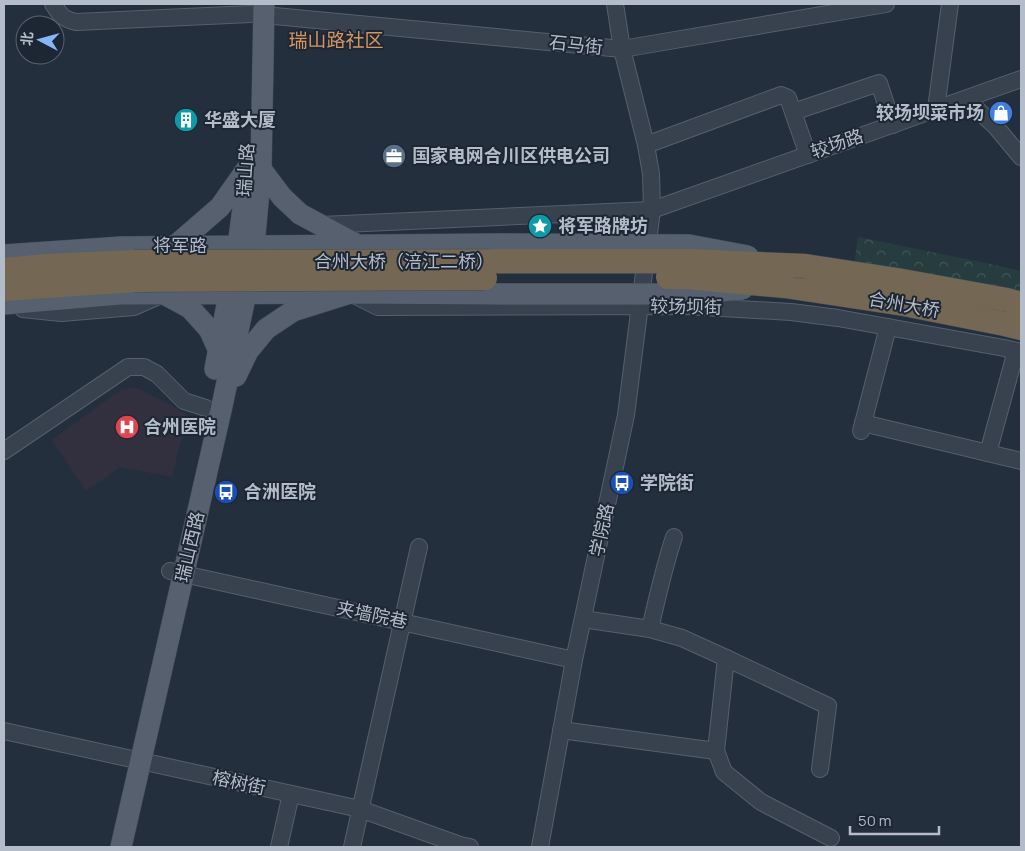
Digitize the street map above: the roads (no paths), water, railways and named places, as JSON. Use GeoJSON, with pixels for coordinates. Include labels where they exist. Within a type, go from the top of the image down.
{"type":"FeatureCollection","features":[{"type":"Feature","properties":{"kind":"highway","name":"合州大桥（涪江二桥）"},"geometry":{"type":"LineString","coordinates":[[4,289],[134,271],[689,261],[805,266]]}},
{"type":"Feature","properties":{"kind":"highway","name":"合州大桥（涪江二桥）"},"geometry":{"type":"LineString","coordinates":[[4,270],[46,266],[134,271],[686,277],[785,286]]}},
{"type":"Feature","properties":{"kind":"highway","name":"合州大桥"},"geometry":{"type":"LineString","coordinates":[[805,266],[897,280],[1021,304]]}},
{"type":"Feature","properties":{"kind":"highway","name":"合州大桥"},"geometry":{"type":"LineString","coordinates":[[785,286],[904,304],[1021,328]]}},
{"type":"Feature","properties":{"kind":"main road","name":"瑞山路"},"geometry":{"type":"LineString","coordinates":[[246,246],[255,169],[257,9]]}},
{"type":"Feature","properties":{"kind":"main road"},"geometry":{"type":"LineString","coordinates":[[175,246],[220,207],[255,169],[300,214],[357,244]]}},
{"type":"Feature","properties":{"kind":"main road","name":"将军路"},"geometry":{"type":"LineString","coordinates":[[4,255],[122,247],[175,246],[357,244],[689,245],[805,266]]}},
{"type":"Feature","properties":{"kind":"main road","name":"瑞山西路"},"geometry":{"type":"LineString","coordinates":[[107,847],[134,760],[214,407],[246,246]]}},
{"type":"Feature","properties":{"kind":"main road"},"geometry":{"type":"LineString","coordinates":[[4,305],[120,294],[683,294],[785,286]]}},
{"type":"Feature","properties":{"kind":"main road"},"geometry":{"type":"LineString","coordinates":[[214,407],[248,351],[266,329],[293,312],[350,293]]}},
{"type":"Feature","properties":{"kind":"main road"},"geometry":{"type":"LineString","coordinates":[[164,294],[190,308],[209,329],[219,351]]}},
{"type":"Feature","properties":{"kind":"main road","name":"瑞山西路"},"geometry":{"type":"LineString","coordinates":[[214,407],[219,351],[237,294]]}},
{"type":"Feature","properties":{"kind":"main road","name":"瑞山西路"},"geometry":{"type":"LineString","coordinates":[[121,847],[134,760]]}},
{"type":"Feature","properties":{"kind":"street","name":"石马街"},"geometry":{"type":"LineString","coordinates":[[53,4],[60,15],[66,20],[76,22],[257,9],[622,49],[886,4]]}},
{"type":"Feature","properties":{"kind":"street","name":"学院路"},"geometry":{"type":"LineString","coordinates":[[540,847],[574,660],[626,414],[652,210],[651,174],[646,145],[622,49],[615,4]]}},
{"type":"Feature","properties":{"kind":"street"},"geometry":{"type":"LineString","coordinates":[[936,109],[950,4]]}},
{"type":"Feature","properties":{"kind":"street","name":"较场路"},"geometry":{"type":"LineString","coordinates":[[652,210],[1021,79]]}},
{"type":"Feature","properties":{"kind":"street"},"geometry":{"type":"LineString","coordinates":[[793,112],[879,84],[893,124]]}},
{"type":"Feature","properties":{"kind":"street"},"geometry":{"type":"LineString","coordinates":[[646,145],[780,95],[788,98],[808,154]]}},
{"type":"Feature","properties":{"kind":"street"},"geometry":{"type":"LineString","coordinates":[[966,99],[996,127],[1021,156]]}},
{"type":"Feature","properties":{"kind":"street"},"geometry":{"type":"LineString","coordinates":[[320,225],[652,210]]}},
{"type":"Feature","properties":{"kind":"street","name":"较场坝街"},"geometry":{"type":"LineString","coordinates":[[350,293],[378,307],[686,306],[791,312],[888,327],[1019,352]]}},
{"type":"Feature","properties":{"kind":"street"},"geometry":{"type":"LineString","coordinates":[[888,327],[862,427],[1021,461]]}},
{"type":"Feature","properties":{"kind":"street"},"geometry":{"type":"LineString","coordinates":[[988,453],[1019,352]]}},
{"type":"Feature","properties":{"kind":"street"},"geometry":{"type":"LineString","coordinates":[[4,452],[128,367],[144,367],[157,374],[184,401],[214,407]]}},
{"type":"Feature","properties":{"kind":"street"},"geometry":{"type":"LineString","coordinates":[[650,629],[664,564],[674,537]]}},
{"type":"Feature","properties":{"kind":"street"},"geometry":{"type":"LineString","coordinates":[[352,847],[419,547]]}},
{"type":"Feature","properties":{"kind":"street","name":"夹墙院巷"},"geometry":{"type":"LineString","coordinates":[[177,572],[574,660]]}},
{"type":"Feature","properties":{"kind":"street"},"geometry":{"type":"LineString","coordinates":[[583,619],[650,629],[682,638],[828,706],[820,770]]}},
{"type":"Feature","properties":{"kind":"street"},"geometry":{"type":"LineString","coordinates":[[726,658],[716,751],[724,772],[761,802],[831,838]]}},
{"type":"Feature","properties":{"kind":"street"},"geometry":{"type":"LineString","coordinates":[[561,730],[716,751]]}},
{"type":"Feature","properties":{"kind":"street","name":"榕树街"},"geometry":{"type":"LineString","coordinates":[[4,731],[360,809],[470,847]]}},
{"type":"Feature","properties":{"kind":"street"},"geometry":{"type":"LineString","coordinates":[[279,847],[291,794]]}},
{"type":"Feature","properties":{"kind":"place","name":"较场坝菜市场"},"geometry":{"type":"Point","coordinates":[1001,113]}},
{"type":"Feature","properties":{"kind":"place","name":"华盛大厦"},"geometry":{"type":"Point","coordinates":[186,120]}},
{"type":"Feature","properties":{"kind":"place","name":"国家电网合川区供电公司"},"geometry":{"type":"Point","coordinates":[394,156]}},
{"type":"Feature","properties":{"kind":"place","name":"将军路牌坊"},"geometry":{"type":"Point","coordinates":[540,226]}},
{"type":"Feature","properties":{"kind":"place","name":"合州医院"},"geometry":{"type":"Point","coordinates":[127,427]}},
{"type":"Feature","properties":{"kind":"place","name":"学院街"},"geometry":{"type":"Point","coordinates":[622,483]}},
{"type":"Feature","properties":{"kind":"place","name":"合洲医院"},"geometry":{"type":"Point","coordinates":[226,492]}},
{"type":"Feature","properties":{"kind":"district","name":"瑞山路社区"},"geometry":{"type":"Point","coordinates":[336,40]}}]}
